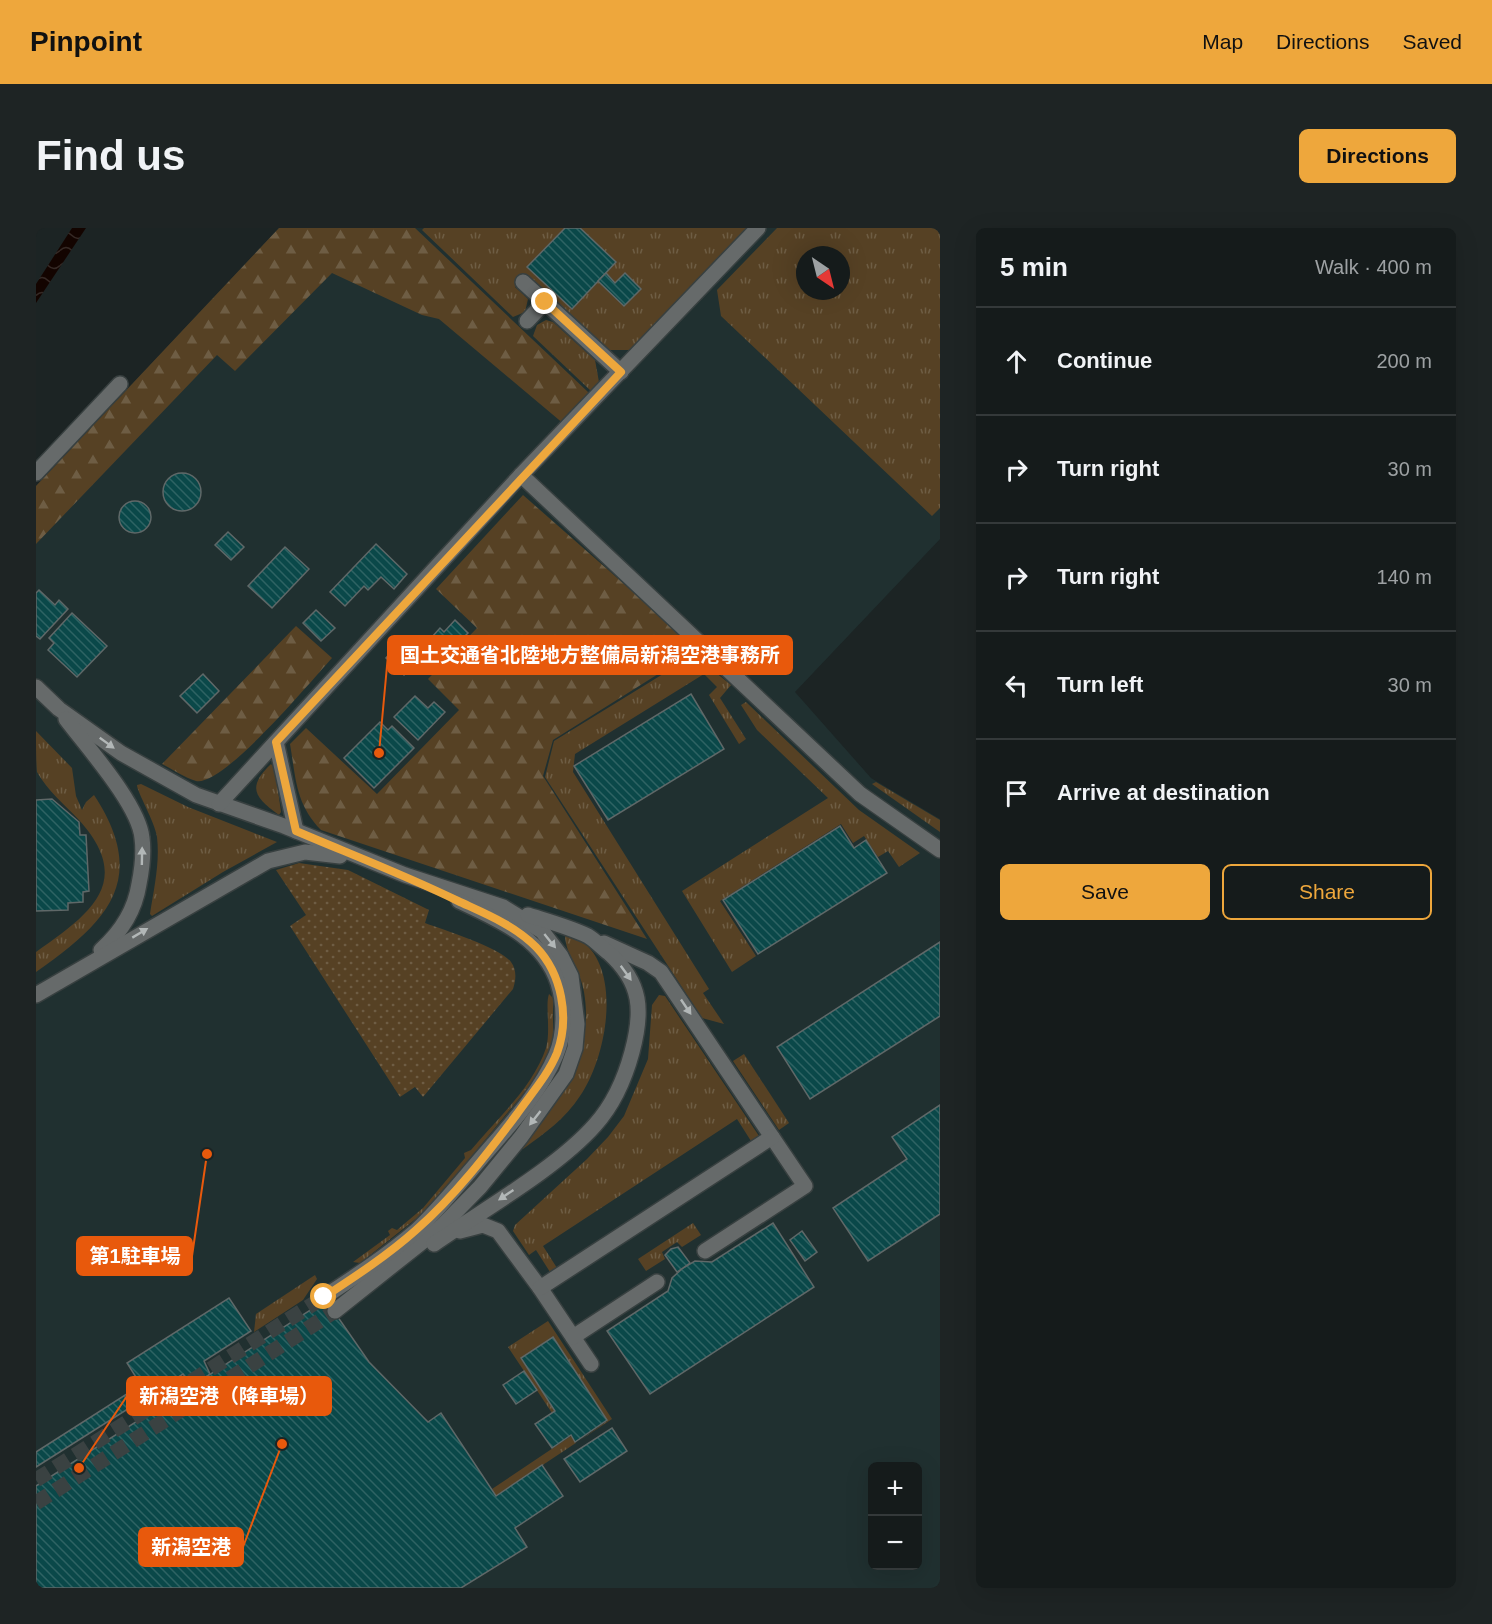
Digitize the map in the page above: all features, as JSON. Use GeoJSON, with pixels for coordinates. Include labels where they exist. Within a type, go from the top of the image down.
{"type":"FeatureCollection","features":[{"type":"Feature","properties":{"kind":"street"},"geometry":{"type":"LineString","coordinates":[[219,804],[521,475],[758,228]]}},
{"type":"Feature","properties":{"kind":"street"},"geometry":{"type":"LineString","coordinates":[[523,282],[621,372]]}},
{"type":"Feature","properties":{"kind":"street"},"geometry":{"type":"LineString","coordinates":[[527,321],[545,302]]}},
{"type":"Feature","properties":{"kind":"street"},"geometry":{"type":"LineString","coordinates":[[36,473],[120,384]]}},
{"type":"Feature","properties":{"kind":"street"},"geometry":{"type":"LineString","coordinates":[[521,475],[860,794],[940,850]]}},
{"type":"Feature","properties":{"kind":"street"},"geometry":{"type":"LineString","coordinates":[[36,687],[59,709],[122,753],[160,777],[196,795],[296,831],[363,860],[591,937],[648,963],[661,972],[805,1186],[705,1251]]}},
{"type":"Feature","properties":{"kind":"street"},"geometry":{"type":"LineString","coordinates":[[36,994],[93,956],[121,929],[138,891],[142,867],[142,836],[136,817],[125,798],[59,709]]}},
{"type":"Feature","properties":{"kind":"street"},"geometry":{"type":"LineString","coordinates":[[276,742],[296,831]]}},
{"type":"Feature","properties":{"kind":"street"},"geometry":{"type":"LineString","coordinates":[[36,994],[268,861],[305,852],[363,860]]}},
{"type":"Feature","properties":{"kind":"street"},"geometry":{"type":"LineString","coordinates":[[324,1297],[358,1275],[433,1214],[505,1130],[544,1077],[556,1054],[562,1035],[563,1006],[558,982],[537,948],[518,932],[498,920],[405,875]]}},
{"type":"Feature","properties":{"kind":"street"},"geometry":{"type":"LineString","coordinates":[[503,907],[542,931],[561,956],[571,976],[577,1024],[575,1048],[566,1074],[521,1137],[480,1186],[441,1227],[335,1311],[559,1158],[596,1124],[618,1088],[638,1030],[638,1000],[631,979],[617,961],[591,937]]}},
{"type":"Feature","properties":{"kind":"street"},"geometry":{"type":"LineString","coordinates":[[540,1288],[772,1137]]}},
{"type":"Feature","properties":{"kind":"street"},"geometry":{"type":"LineString","coordinates":[[440,1239],[471,1226],[483,1225],[498,1231],[591,1364]]}},
{"type":"Feature","properties":{"kind":"street"},"geometry":{"type":"LineString","coordinates":[[573,1337],[657,1282]]}},
{"type":"Feature","properties":{"kind":"shaded area"},"geometry":{"type":"Polygon","coordinates":[[[279,228],[940,228],[940,539],[795,692],[871,778],[940,819],[940,1588],[36,1588],[36,486],[279,228]]]}},
{"type":"Feature","properties":{"kind":"green space"},"geometry":{"type":"Polygon","coordinates":[[[279,228],[415,228],[588,392],[590,415],[571,430],[439,319],[422,315],[332,273],[235,371],[217,355],[36,544],[36,486],[279,228]]]}},
{"type":"Feature","properties":{"kind":"green space"},"geometry":{"type":"Polygon","coordinates":[[[424,228],[748,228],[631,350],[606,350],[526,277],[515,287],[528,299],[525,312],[513,317],[422,230],[424,228]]]}},
{"type":"Feature","properties":{"kind":"green space"},"geometry":{"type":"Polygon","coordinates":[[[777,228],[940,228],[940,508],[932,516],[721,316],[717,290],[777,228]]]}},
{"type":"Feature","properties":{"kind":"green space"},"geometry":{"type":"Polygon","coordinates":[[[546,320],[553,322],[595,360],[599,382],[591,391],[533,336],[537,325],[546,320]]]}},
{"type":"Feature","properties":{"kind":"green space"},"geometry":{"type":"Polygon","coordinates":[[[523,495],[698,649],[553,740],[543,776],[647,939],[321,830],[306,810],[298,790],[290,744],[306,728],[377,794],[459,710],[428,679],[477,628],[436,589],[523,495]]]}},
{"type":"Feature","properties":{"kind":"green space"},"geometry":{"type":"Polygon","coordinates":[[[296,626],[332,658],[287,709],[226,768],[209,778],[196,781],[162,764],[296,626]]]}},
{"type":"Feature","properties":{"kind":"green space"},"geometry":{"type":"Polygon","coordinates":[[[694,655],[731,685],[720,698],[746,739],[739,744],[709,695],[717,687],[704,674],[575,754],[573,772],[709,989],[703,993],[724,1024],[702,1018],[545,777],[554,741],[694,655]]]}},
{"type":"Feature","properties":{"kind":"green space"},"geometry":{"type":"Polygon","coordinates":[[[746,702],[859,810],[920,853],[899,867],[888,851],[878,857],[864,836],[853,843],[841,824],[720,901],[756,956],[732,972],[682,891],[828,798],[757,730],[741,705],[746,702]]]}},
{"type":"Feature","properties":{"kind":"green space"},"geometry":{"type":"Polygon","coordinates":[[[36,731],[72,768],[76,796],[82,810],[86,802],[94,795],[110,825],[119,851],[119,875],[113,897],[100,916],[83,935],[36,972],[36,952],[73,925],[98,896],[104,880],[104,862],[96,842],[37,772],[36,731]]]}},
{"type":"Feature","properties":{"kind":"green space"},"geometry":{"type":"Polygon","coordinates":[[[271,764],[275,769],[281,812],[279,815],[259,797],[256,785],[263,772],[271,764]]]}},
{"type":"Feature","properties":{"kind":"green space"},"geometry":{"type":"Polygon","coordinates":[[[876,782],[940,820],[940,832],[872,784],[876,782]]]}},
{"type":"Feature","properties":{"kind":"green space"},"geometry":{"type":"Polygon","coordinates":[[[141,784],[188,807],[277,842],[152,916],[150,914],[158,847],[153,824],[138,789],[137,785],[141,784]]]}},
{"type":"Feature","properties":{"kind":"green space"},"geometry":{"type":"Polygon","coordinates":[[[299,863],[348,870],[429,910],[425,923],[484,945],[505,957],[513,965],[515,982],[513,989],[423,1097],[415,1087],[400,1097],[290,926],[306,915],[276,870],[299,863]]]}},
{"type":"Feature","properties":{"kind":"green space"},"geometry":{"type":"Polygon","coordinates":[[[570,934],[588,946],[599,963],[605,985],[604,1033],[590,1078],[580,1096],[561,1119],[523,1149],[520,1147],[548,1112],[570,1076],[579,1057],[584,1036],[586,1015],[584,992],[566,943],[565,936],[570,934]]]}},
{"type":"Feature","properties":{"kind":"green space"},"geometry":{"type":"Polygon","coordinates":[[[549,994],[553,998],[553,1044],[533,1082],[427,1210],[360,1263],[353,1262],[390,1235],[388,1231],[392,1228],[397,1230],[423,1208],[465,1158],[464,1153],[471,1150],[523,1089],[546,1048],[549,994]]]}},
{"type":"Feature","properties":{"kind":"green space"},"geometry":{"type":"Polygon","coordinates":[[[659,995],[665,996],[759,1136],[751,1141],[737,1119],[543,1246],[557,1268],[550,1272],[536,1250],[529,1255],[513,1231],[515,1225],[587,1159],[624,1116],[648,1059],[652,1005],[659,995]]]}},
{"type":"Feature","properties":{"kind":"green space"},"geometry":{"type":"Polygon","coordinates":[[[744,1054],[789,1123],[779,1130],[733,1061],[744,1054]]]}},
{"type":"Feature","properties":{"kind":"green space"},"geometry":{"type":"Polygon","coordinates":[[[693,1223],[701,1235],[682,1247],[677,1242],[662,1252],[665,1259],[646,1271],[638,1259],[693,1223]]]}},
{"type":"Feature","properties":{"kind":"green space"},"geometry":{"type":"Polygon","coordinates":[[[315,1275],[317,1279],[303,1300],[254,1332],[256,1314],[315,1275]]]}},
{"type":"Feature","properties":{"kind":"green space"},"geometry":{"type":"Polygon","coordinates":[[[548,1321],[612,1419],[578,1441],[607,1421],[554,1338],[521,1359],[555,1411],[552,1413],[508,1347],[548,1321]]]}},
{"type":"Feature","properties":{"kind":"green space"},"geometry":{"type":"Polygon","coordinates":[[[571,1436],[576,1443],[496,1496],[492,1489],[571,1436]]]}},
{"type":"Feature","properties":{"kind":"water"},"geometry":{"type":"Polygon","coordinates":[[[72,228],[86,228],[36,303],[36,284],[72,228]]]}},
{"type":"Feature","properties":{"kind":"building"},"geometry":{"type":"Polygon","coordinates":[[[565,228],[580,228],[616,262],[572,309],[527,267],[565,228]]]}},
{"type":"Feature","properties":{"kind":"building"},"geometry":{"type":"Polygon","coordinates":[[[606,273],[615,283],[625,273],[641,289],[624,306],[598,281],[606,273]]]}},
{"type":"Feature","properties":{"kind":"building"},"geometry":{"type":"Polygon","coordinates":[[[182,473],[195,479],[201,492],[195,505],[182,511],[169,505],[163,492],[169,479],[182,473]]]}},
{"type":"Feature","properties":{"kind":"building"},"geometry":{"type":"Polygon","coordinates":[[[135,501],[146,506],[151,517],[146,528],[135,533],[124,528],[119,517],[124,506],[135,501]]]}},
{"type":"Feature","properties":{"kind":"building"},"geometry":{"type":"Polygon","coordinates":[[[228,532],[244,547],[231,560],[215,545],[228,532]]]}},
{"type":"Feature","properties":{"kind":"building"},"geometry":{"type":"Polygon","coordinates":[[[376,544],[407,574],[394,589],[381,577],[368,590],[364,586],[345,606],[330,592],[376,544]]]}},
{"type":"Feature","properties":{"kind":"building"},"geometry":{"type":"Polygon","coordinates":[[[285,547],[309,569],[272,608],[248,586],[285,547]]]}},
{"type":"Feature","properties":{"kind":"building"},"geometry":{"type":"Polygon","coordinates":[[[39,590],[55,605],[59,600],[68,609],[40,639],[36,636],[36,593],[39,590]]]}},
{"type":"Feature","properties":{"kind":"building"},"geometry":{"type":"Polygon","coordinates":[[[316,610],[335,628],[321,641],[303,623],[316,610]]]}},
{"type":"Feature","properties":{"kind":"building"},"geometry":{"type":"Polygon","coordinates":[[[72,613],[107,646],[77,677],[48,650],[54,643],[49,638],[72,613]]]}},
{"type":"Feature","properties":{"kind":"building"},"geometry":{"type":"Polygon","coordinates":[[[455,620],[468,633],[445,656],[432,643],[435,640],[432,637],[440,628],[444,632],[455,620]]]}},
{"type":"Feature","properties":{"kind":"building"},"geometry":{"type":"Polygon","coordinates":[[[395,648],[413,666],[404,675],[386,658],[395,648]]]}},
{"type":"Feature","properties":{"kind":"building"},"geometry":{"type":"Polygon","coordinates":[[[203,674],[219,691],[197,713],[180,696],[203,674]]]}},
{"type":"Feature","properties":{"kind":"building"},"geometry":{"type":"Polygon","coordinates":[[[691,694],[724,749],[608,820],[574,766],[691,694]]]}},
{"type":"Feature","properties":{"kind":"building"},"geometry":{"type":"Polygon","coordinates":[[[415,696],[428,708],[434,702],[445,712],[418,740],[394,717],[415,696]]]}},
{"type":"Feature","properties":{"kind":"building"},"geometry":{"type":"Polygon","coordinates":[[[380,722],[388,730],[392,726],[414,748],[374,788],[344,758],[380,722]]]}},
{"type":"Feature","properties":{"kind":"building"},"geometry":{"type":"Polygon","coordinates":[[[52,799],[79,822],[80,835],[86,835],[89,891],[83,892],[83,902],[68,903],[68,910],[36,911],[36,800],[52,799]]]}},
{"type":"Feature","properties":{"kind":"building"},"geometry":{"type":"Polygon","coordinates":[[[840,826],[854,848],[866,840],[887,873],[758,954],[723,900],[840,826]]]}},
{"type":"Feature","properties":{"kind":"building"},"geometry":{"type":"Polygon","coordinates":[[[940,942],[940,1016],[810,1099],[777,1047],[940,942]]]}},
{"type":"Feature","properties":{"kind":"building"},"geometry":{"type":"Polygon","coordinates":[[[940,1105],[940,1214],[868,1261],[833,1208],[907,1159],[892,1137],[940,1105]]]}},
{"type":"Feature","properties":{"kind":"building"},"geometry":{"type":"Polygon","coordinates":[[[773,1223],[814,1287],[650,1394],[607,1331],[668,1291],[672,1278],[683,1268],[695,1261],[712,1262],[773,1223]]]}},
{"type":"Feature","properties":{"kind":"building"},"geometry":{"type":"Polygon","coordinates":[[[802,1231],[817,1252],[805,1261],[790,1240],[802,1231]]]}},
{"type":"Feature","properties":{"kind":"building"},"geometry":{"type":"Polygon","coordinates":[[[678,1247],[690,1263],[677,1272],[665,1255],[671,1249],[678,1247]]]}},
{"type":"Feature","properties":{"kind":"building"},"geometry":{"type":"Polygon","coordinates":[[[229,1298],[251,1331],[204,1361],[210,1374],[192,1386],[183,1374],[36,1467],[36,1452],[141,1385],[127,1363],[229,1298]]]}},
{"type":"Feature","properties":{"kind":"building"},"geometry":{"type":"Polygon","coordinates":[[[326,1300],[369,1362],[428,1422],[441,1413],[496,1496],[542,1465],[563,1496],[515,1528],[527,1547],[461,1588],[36,1588],[36,1486],[326,1300]]]}},
{"type":"Feature","properties":{"kind":"building"},"geometry":{"type":"Polygon","coordinates":[[[553,1337],[607,1420],[575,1442],[571,1435],[552,1448],[535,1424],[555,1411],[521,1358],[553,1337]]]}},
{"type":"Feature","properties":{"kind":"building"},"geometry":{"type":"Polygon","coordinates":[[[524,1371],[537,1390],[516,1404],[503,1385],[524,1371]]]}},
{"type":"Feature","properties":{"kind":"building"},"geometry":{"type":"Polygon","coordinates":[[[612,1428],[627,1451],[580,1482],[564,1459],[612,1428]]]}},
{"type":"Feature","properties":{"kind":"tunnel"},"geometry":{"type":"LineString","coordinates":[[36,1480],[324,1297]]}},
{"type":"Feature","properties":{"kind":"tunnel"},"geometry":{"type":"LineString","coordinates":[[36,1503],[335,1311]]}},
{"type":"Feature","properties":{"kind":"place","name":"国土交通省北陸地方整備局新潟空港事務所"},"geometry":{"type":"Point","coordinates":[379,753]}},
{"type":"Feature","properties":{"kind":"place","name":"第1駐車場"},"geometry":{"type":"Point","coordinates":[207,1154]}},
{"type":"Feature","properties":{"kind":"place","name":"新潟空港"},"geometry":{"type":"Point","coordinates":[282,1444]}},
{"type":"Feature","properties":{"kind":"place","name":"新潟空港（降車場）"},"geometry":{"type":"Point","coordinates":[79,1468]}},
{"type":"Feature","properties":{"kind":"route"},"geometry":{"type":"LineString","coordinates":[[324,1297],[358,1275],[416,1231],[433,1214],[505,1130],[544,1077],[556,1054],[562,1035],[563,1006],[558,982],[537,948],[518,932],[405,875],[363,860],[296,831],[276,742],[521,475],[621,372],[545,302]]}}]}
